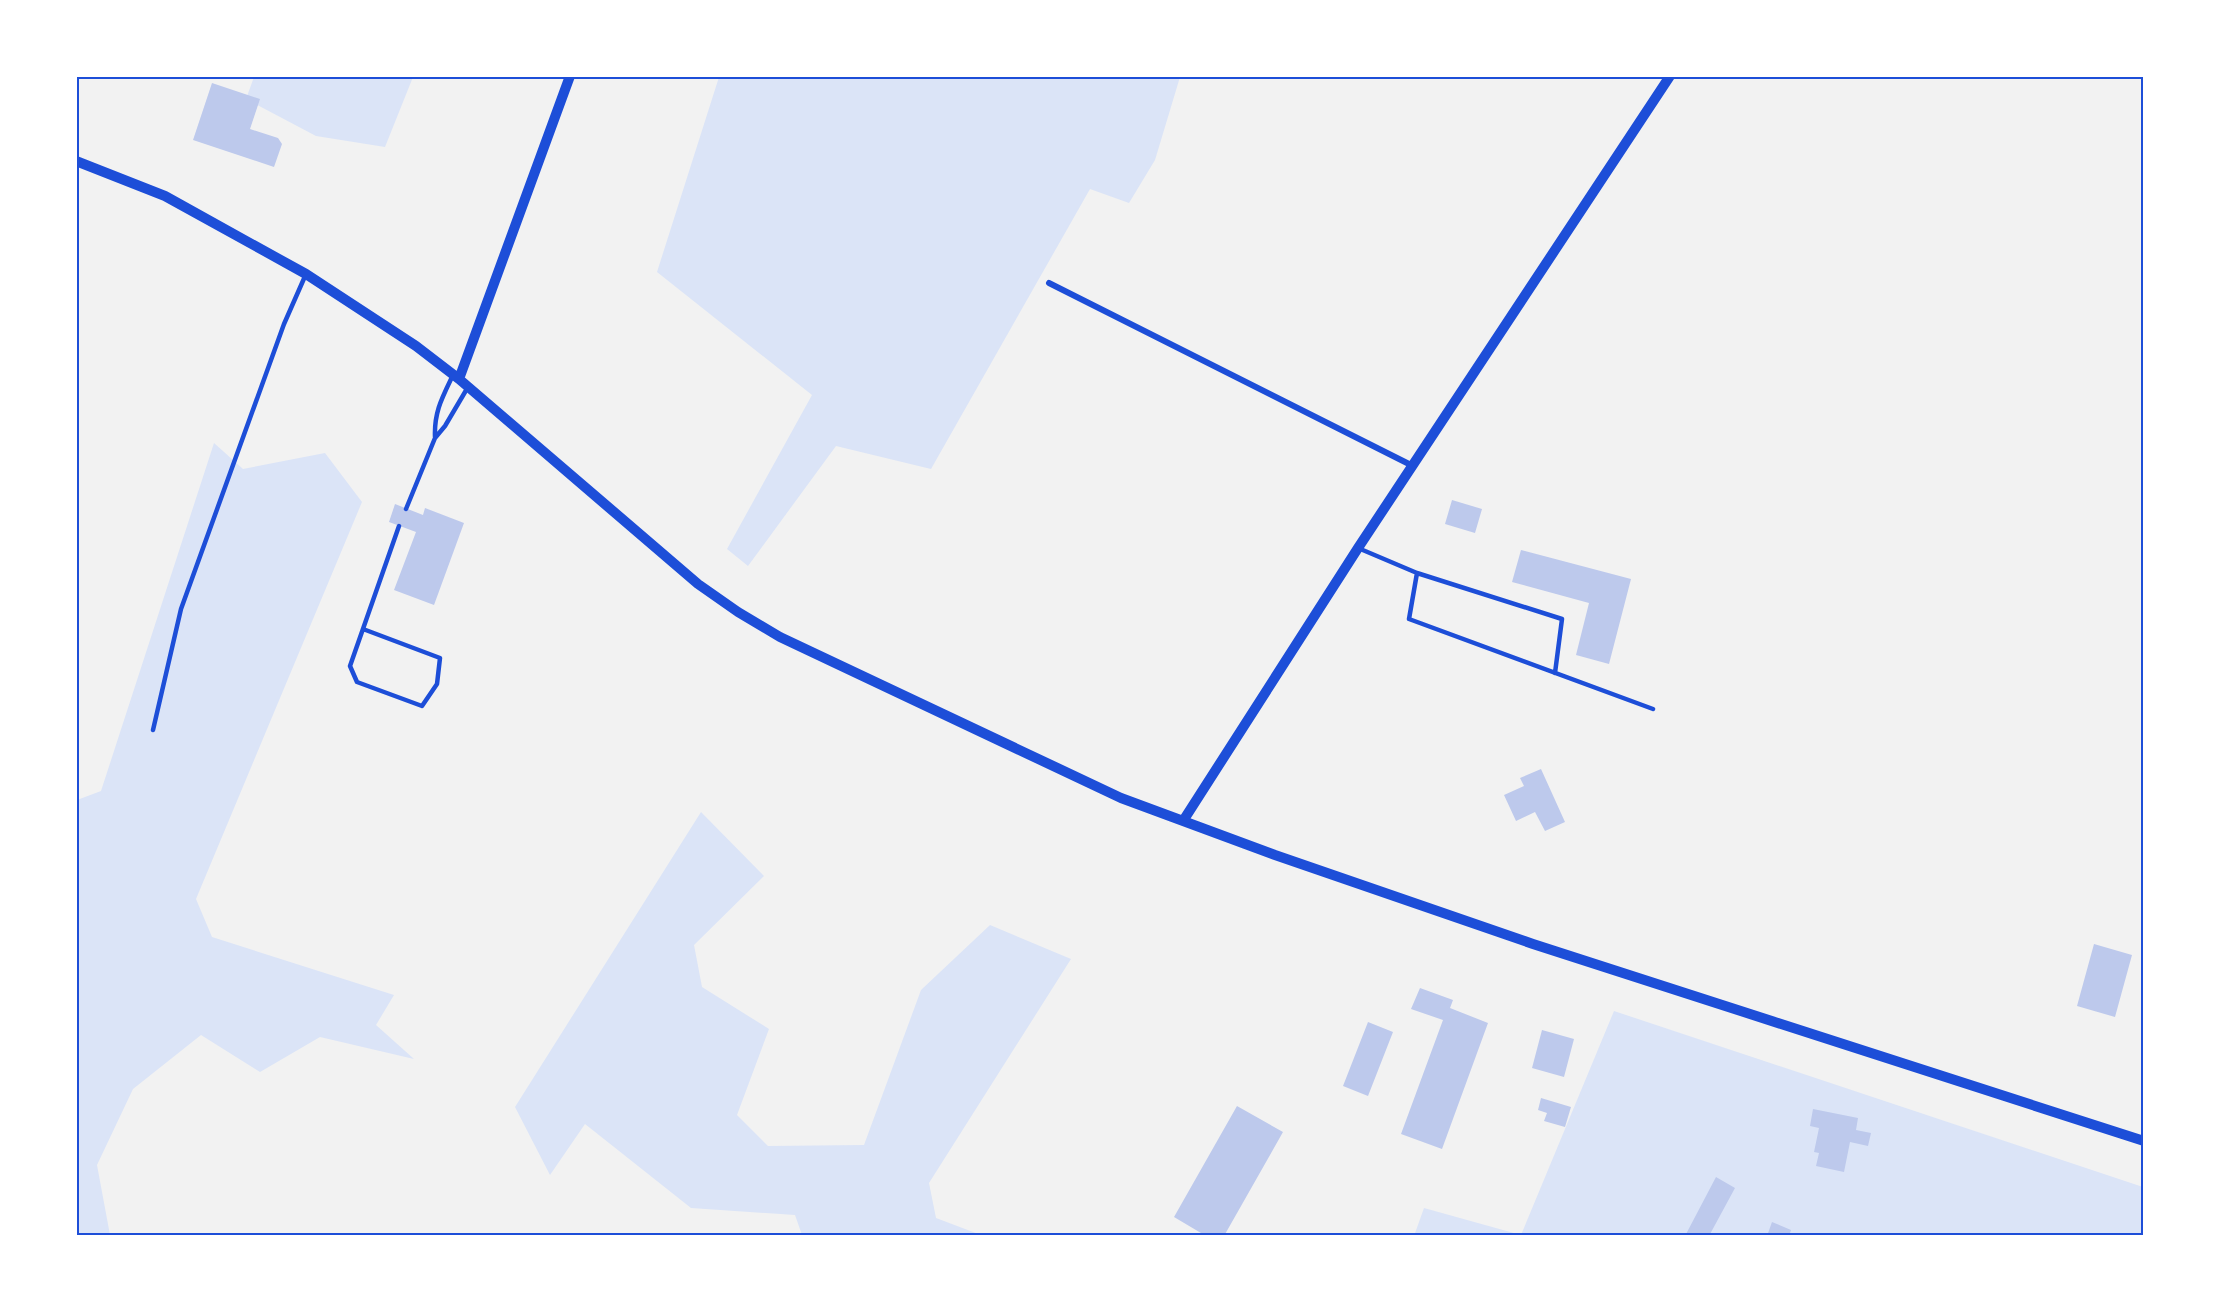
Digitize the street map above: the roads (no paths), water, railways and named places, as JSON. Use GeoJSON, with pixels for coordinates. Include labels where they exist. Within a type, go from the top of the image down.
{"type":"FeatureCollection","features":[{"type":"Feature","properties":{"kind":"street"},"geometry":{"type":"LineString","coordinates":[[456,377],[570,76]]}},
{"type":"Feature","properties":{"kind":"street"},"geometry":{"type":"LineString","coordinates":[[1183,821],[1358,548],[1670,76]]}},
{"type":"Feature","properties":{"kind":"street"},"geometry":{"type":"LineString","coordinates":[[76,161],[165,196],[306,274],[416,346],[468,387],[698,584],[738,612],[780,637],[1121,798],[1183,821],[1522,940],[2144,1142]]}},
{"type":"Feature","properties":{"kind":"street"},"geometry":{"type":"LineString","coordinates":[[1049,284],[1413,466]]}},
{"type":"Feature","properties":{"kind":"lane"},"geometry":{"type":"LineString","coordinates":[[153,730],[182,609],[284,324],[306,274]]}},
{"type":"Feature","properties":{"kind":"lane"},"geometry":{"type":"LineString","coordinates":[[435,438],[434,419],[438,407],[456,377]]}},
{"type":"Feature","properties":{"kind":"lane"},"geometry":{"type":"LineString","coordinates":[[406,509],[435,438],[445,426],[468,387]]}},
{"type":"Feature","properties":{"kind":"lane"},"geometry":{"type":"LineString","coordinates":[[363,629],[440,658],[437,684],[422,706],[357,682],[350,666],[399,526]]}},
{"type":"Feature","properties":{"kind":"lane"},"geometry":{"type":"LineString","coordinates":[[1358,548],[1417,573],[1562,619],[1554,673]]}},
{"type":"Feature","properties":{"kind":"lane"},"geometry":{"type":"LineString","coordinates":[[1417,573],[1409,619],[1653,709]]}}]}
